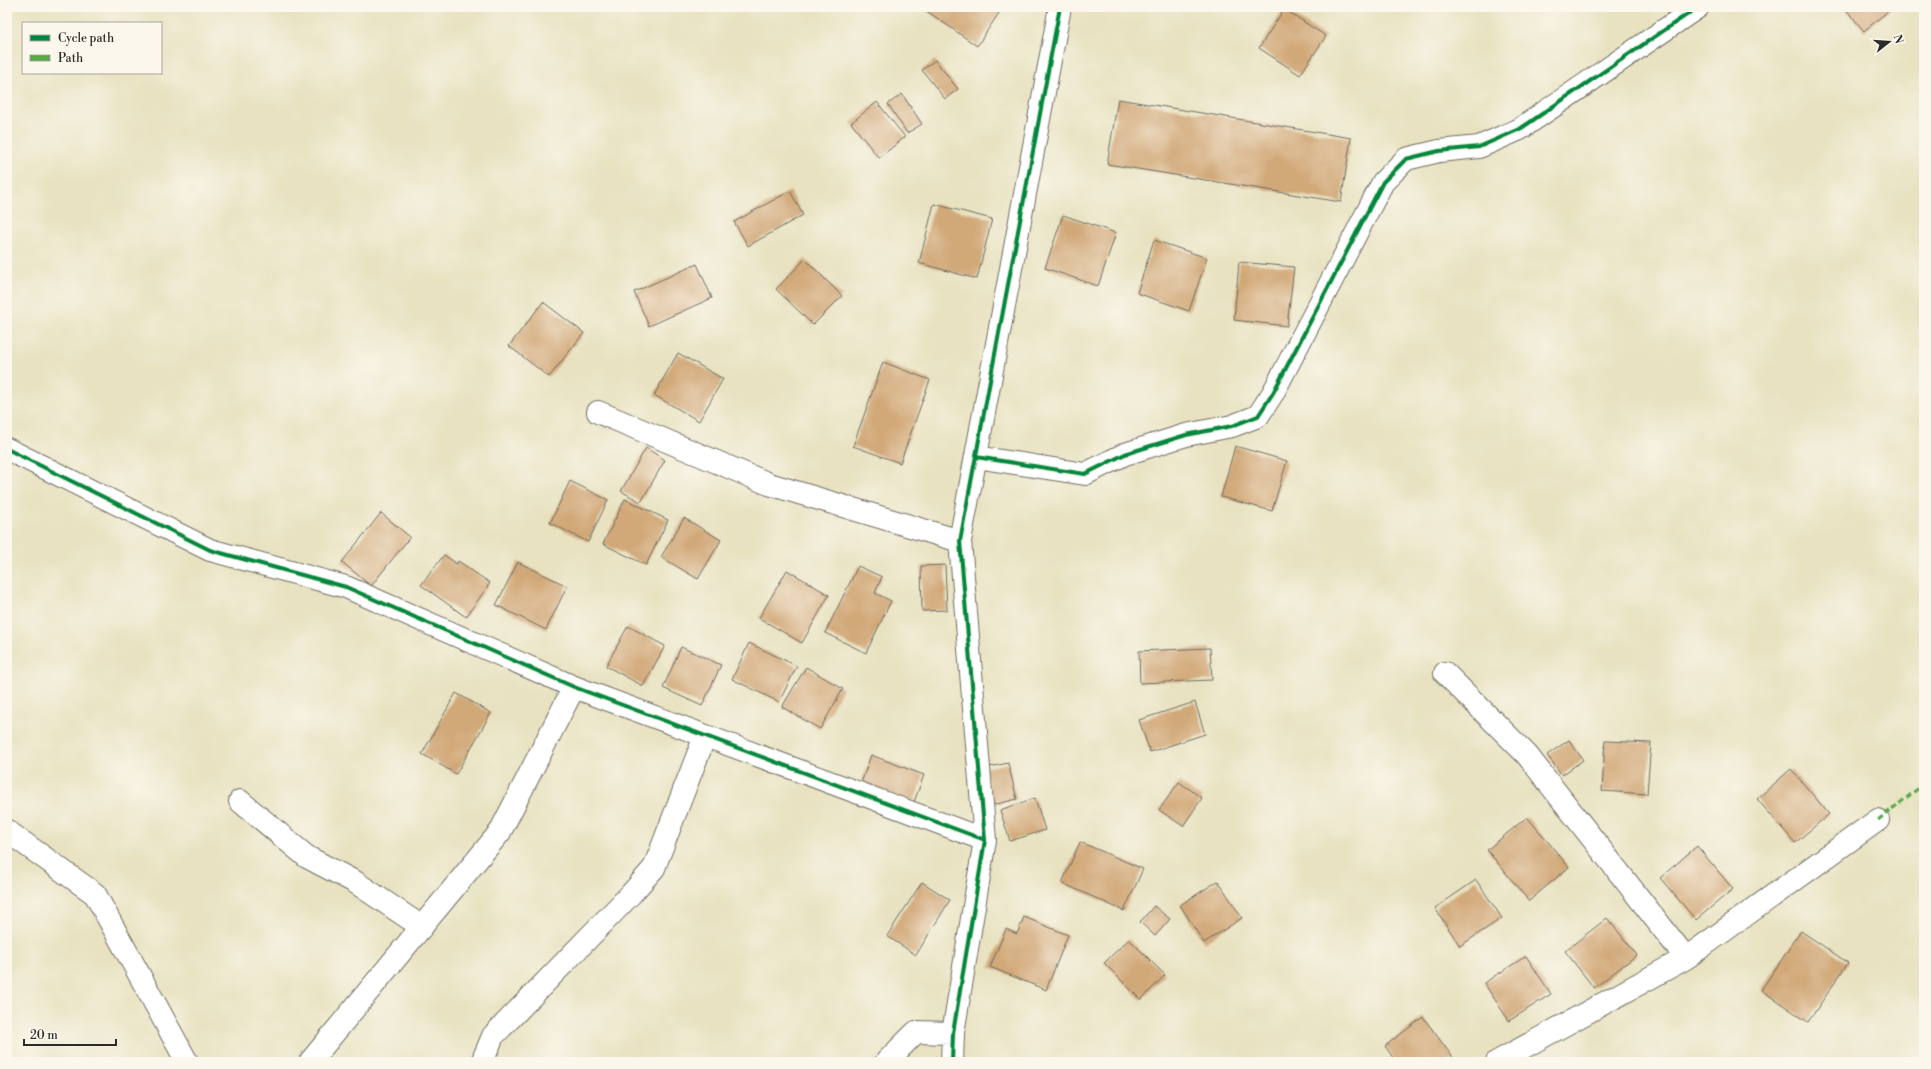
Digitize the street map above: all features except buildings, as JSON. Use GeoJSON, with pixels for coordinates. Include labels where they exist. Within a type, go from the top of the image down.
{"type":"FeatureCollection","features":[{"type":"Feature","properties":{"kind":"street"},"geometry":{"type":"LineString","coordinates":[[952,1062],[953,1033],[985,840],[960,541],[1060,7]]}},
{"type":"Feature","properties":{"kind":"street"},"geometry":{"type":"LineString","coordinates":[[976,457],[1085,474],[1125,454],[1186,435],[1232,426],[1258,416],[1273,393],[1383,182],[1406,159],[1439,151],[1479,147],[1520,129],[1698,7]]}},
{"type":"Feature","properties":{"kind":"street"},"geometry":{"type":"LineString","coordinates":[[598,412],[770,484],[960,541]]}},
{"type":"Feature","properties":{"kind":"street"},"geometry":{"type":"LineString","coordinates":[[7,449],[210,550],[346,587],[574,687],[985,840]]}},
{"type":"Feature","properties":{"kind":"street"},"geometry":{"type":"LineString","coordinates":[[1445,673],[1527,755],[1686,958]]}},
{"type":"Feature","properties":{"kind":"street"},"geometry":{"type":"LineString","coordinates":[[310,1062],[500,832],[574,687]]}},
{"type":"Feature","properties":{"kind":"street"},"geometry":{"type":"LineString","coordinates":[[482,1062],[493,1036],[632,894],[654,868],[705,736]]}},
{"type":"Feature","properties":{"kind":"street"},"geometry":{"type":"LineString","coordinates":[[240,802],[307,857],[355,882],[422,927]]}},
{"type":"Feature","properties":{"kind":"street"},"geometry":{"type":"LineString","coordinates":[[1497,1062],[1686,958],[1878,820]]}},
{"type":"Feature","properties":{"kind":"street"},"geometry":{"type":"LineString","coordinates":[[7,831],[95,894],[186,1062]]}},
{"type":"Feature","properties":{"kind":"street"},"geometry":{"type":"LineString","coordinates":[[886,1062],[916,1032],[953,1033]]}},
{"type":"Feature","properties":{"kind":"marked path"},"geometry":{"type":"LineString","coordinates":[[1878,820],[1924,784]]}},
{"type":"Feature","properties":{"kind":"cycle path"},"geometry":{"type":"LineString","coordinates":[[952,1062],[953,1033],[985,840],[960,541],[1060,7]]}},
{"type":"Feature","properties":{"kind":"cycle path"},"geometry":{"type":"LineString","coordinates":[[976,457],[1085,474],[1125,454],[1186,435],[1232,426],[1258,416],[1273,393],[1383,182],[1406,159],[1439,151],[1479,147],[1520,129],[1698,7]]}},
{"type":"Feature","properties":{"kind":"cycle path"},"geometry":{"type":"LineString","coordinates":[[7,449],[210,550],[346,587],[574,687],[985,840]]}}]}
